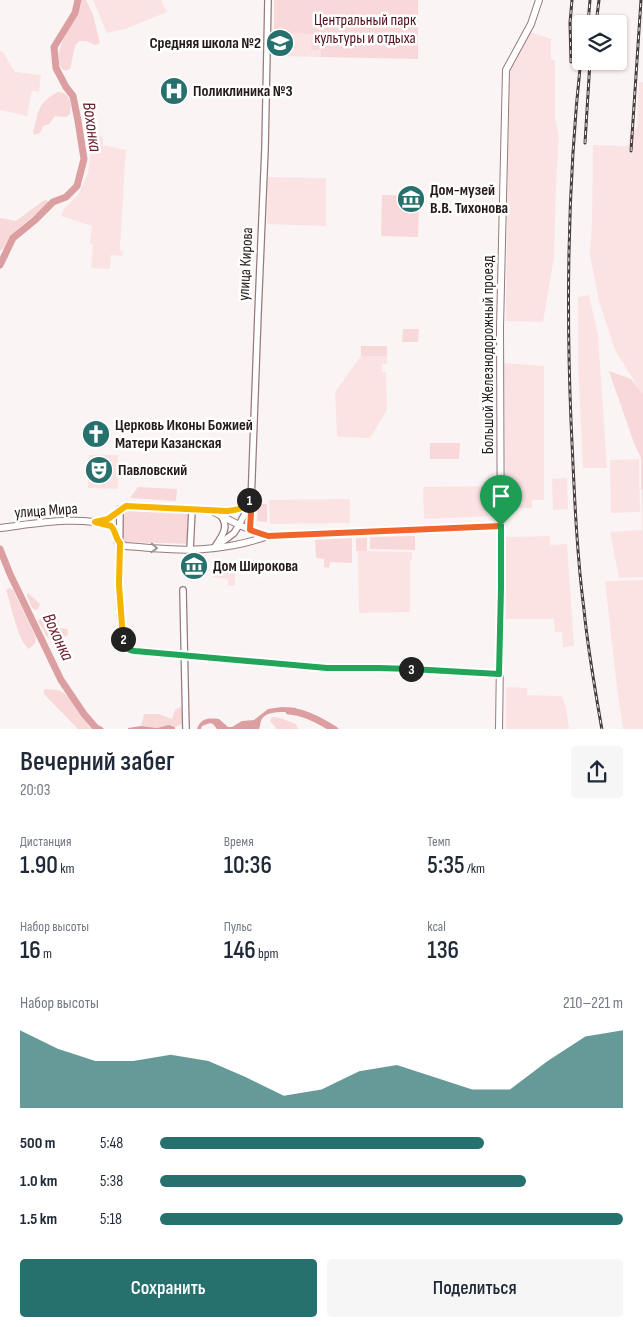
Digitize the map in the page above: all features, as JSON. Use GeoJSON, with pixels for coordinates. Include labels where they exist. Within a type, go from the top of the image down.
{"type":"FeatureCollection","features":[{"type":"Feature","properties":{"kind":"main road","name":"Большой Железнодорожный проезд"},"geometry":{"type":"LineString","coordinates":[[498,729],[501,588],[500,359],[506,70],[531,24],[539,0]]}},
{"type":"Feature","properties":{"kind":"main road"},"geometry":{"type":"LineString","coordinates":[[95,522],[108,519],[126,506],[212,511],[250,530],[268,536]]}},
{"type":"Feature","properties":{"kind":"main road","name":"улица Мира"},"geometry":{"type":"LineString","coordinates":[[0,528],[54,522],[95,522]]}},
{"type":"Feature","properties":{"kind":"main road"},"geometry":{"type":"LineString","coordinates":[[95,522],[111,526],[116,533],[118,541],[125,546],[190,550],[214,549],[251,542],[268,536],[501,526]]}},
{"type":"Feature","properties":{"kind":"street","name":"улица Кирова"},"geometry":{"type":"LineString","coordinates":[[250,530],[265,158],[268,0]]}},
{"type":"Feature","properties":{"kind":"street"},"geometry":{"type":"LineString","coordinates":[[212,511],[240,510],[248,502],[252,493]]}},
{"type":"Feature","properties":{"kind":"street"},"geometry":{"type":"LineString","coordinates":[[214,549],[234,533],[251,502]]}},
{"type":"Feature","properties":{"kind":"street"},"geometry":{"type":"LineString","coordinates":[[120,509],[120,611],[123,640],[128,649],[184,656],[327,668],[417,669],[499,674]]}},
{"type":"Feature","properties":{"kind":"street"},"geometry":{"type":"LineString","coordinates":[[190,550],[192,510]]}},
{"type":"Feature","properties":{"kind":"street"},"geometry":{"type":"LineString","coordinates":[[214,549],[224,533],[224,520],[221,516]]}},
{"type":"Feature","properties":{"kind":"street"},"geometry":{"type":"LineString","coordinates":[[183,590],[186,729]]}},
{"type":"Feature","properties":{"kind":"shaded area"},"geometry":{"type":"Polygon","coordinates":[[[93,0],[161,0],[167,12],[125,29],[107,33],[93,0]]]}},
{"type":"Feature","properties":{"kind":"shaded area"},"geometry":{"type":"Polygon","coordinates":[[[530,32],[551,39],[551,59],[555,60],[555,118],[559,136],[554,257],[543,322],[506,321],[509,67],[530,32]]]}},
{"type":"Feature","properties":{"kind":"shaded area"},"geometry":{"type":"Polygon","coordinates":[[[276,33],[321,34],[321,57],[275,56],[276,33]]]}},
{"type":"Feature","properties":{"kind":"shaded area"},"geometry":{"type":"Polygon","coordinates":[[[0,51],[3,52],[15,72],[41,75],[39,92],[32,91],[27,116],[0,110],[0,51]]]}},
{"type":"Feature","properties":{"kind":"shaded area"},"geometry":{"type":"Polygon","coordinates":[[[639,82],[643,82],[643,395],[615,350],[599,301],[590,255],[593,145],[628,146],[631,128],[637,129],[639,82]]]}},
{"type":"Feature","properties":{"kind":"shaded area"},"geometry":{"type":"Polygon","coordinates":[[[93,130],[99,130],[99,136],[103,137],[103,145],[126,150],[120,245],[120,251],[123,251],[122,256],[111,255],[110,269],[91,268],[93,245],[90,244],[92,226],[61,216],[64,209],[78,195],[88,173],[93,130]]]}},
{"type":"Feature","properties":{"kind":"shaded area"},"geometry":{"type":"Polygon","coordinates":[[[268,177],[326,178],[326,226],[267,224],[268,177]]]}},
{"type":"Feature","properties":{"kind":"shaded area"},"geometry":{"type":"Polygon","coordinates":[[[589,295],[598,335],[607,468],[583,468],[578,363],[578,297],[589,295]]]}},
{"type":"Feature","properties":{"kind":"shaded area"},"geometry":{"type":"Polygon","coordinates":[[[361,356],[387,356],[387,364],[382,364],[382,372],[386,372],[387,410],[370,438],[338,437],[335,392],[361,356]]]}},
{"type":"Feature","properties":{"kind":"shaded area"},"geometry":{"type":"Polygon","coordinates":[[[504,363],[544,366],[544,500],[532,500],[532,508],[506,508],[504,363]]]}},
{"type":"Feature","properties":{"kind":"shaded area"},"geometry":{"type":"Polygon","coordinates":[[[89,455],[118,455],[118,489],[88,488],[89,455]]]}},
{"type":"Feature","properties":{"kind":"shaded area"},"geometry":{"type":"Polygon","coordinates":[[[639,459],[640,512],[611,513],[610,460],[639,459]]]}},
{"type":"Feature","properties":{"kind":"shaded area"},"geometry":{"type":"Polygon","coordinates":[[[641,475],[643,475],[643,577],[619,578],[610,532],[642,530],[641,475]]]}},
{"type":"Feature","properties":{"kind":"shaded area"},"geometry":{"type":"Polygon","coordinates":[[[567,478],[568,509],[553,510],[552,479],[567,478]]]}},
{"type":"Feature","properties":{"kind":"shaded area"},"geometry":{"type":"Polygon","coordinates":[[[495,486],[494,516],[424,519],[423,487],[495,486]]]}},
{"type":"Feature","properties":{"kind":"shaded area"},"geometry":{"type":"Polygon","coordinates":[[[350,499],[350,523],[270,524],[269,500],[350,499]]]}},
{"type":"Feature","properties":{"kind":"shaded area"},"geometry":{"type":"Polygon","coordinates":[[[550,536],[550,545],[567,544],[574,646],[563,647],[562,632],[555,632],[554,619],[503,619],[503,537],[550,536]]]}},
{"type":"Feature","properties":{"kind":"shaded area"},"geometry":{"type":"Polygon","coordinates":[[[358,551],[412,552],[412,559],[410,560],[410,612],[359,613],[358,551]]]}},
{"type":"Feature","properties":{"kind":"shaded area"},"geometry":{"type":"Polygon","coordinates":[[[212,562],[235,564],[235,586],[228,586],[228,579],[212,577],[212,562]]]}},
{"type":"Feature","properties":{"kind":"shaded area"},"geometry":{"type":"Polygon","coordinates":[[[643,580],[643,729],[623,729],[605,581],[643,580]]]}},
{"type":"Feature","properties":{"kind":"shaded area"},"geometry":{"type":"Polygon","coordinates":[[[506,687],[527,688],[527,695],[562,696],[569,729],[506,729],[506,687]]]}},
{"type":"Feature","properties":{"kind":"shaded area"},"geometry":{"type":"Polygon","coordinates":[[[296,708],[297,712],[277,712],[267,715],[263,717],[259,729],[217,729],[210,723],[202,726],[201,729],[197,729],[205,719],[219,719],[228,727],[232,727],[242,721],[254,720],[268,709],[296,708]]]}},
{"type":"Feature","properties":{"kind":"shaded area"},"geometry":{"type":"Polygon","coordinates":[[[169,725],[175,727],[175,729],[128,729],[141,726],[157,728],[169,725]]]}},
{"type":"Feature","properties":{"kind":"green space"},"geometry":{"type":"Polygon","coordinates":[[[82,0],[86,0],[93,15],[100,43],[96,45],[86,41],[79,41],[75,46],[70,69],[66,71],[61,66],[59,59],[60,50],[82,0]]]}},
{"type":"Feature","properties":{"kind":"green space","name":"Центральный парк культуры и отдыха"},"geometry":{"type":"Polygon","coordinates":[[[274,0],[418,0],[418,59],[321,57],[321,34],[274,33],[274,0]]]}},
{"type":"Feature","properties":{"kind":"green space"},"geometry":{"type":"Polygon","coordinates":[[[312,36],[319,36],[319,50],[311,50],[312,36]]]}},
{"type":"Feature","properties":{"kind":"green space"},"geometry":{"type":"Polygon","coordinates":[[[58,92],[68,96],[71,106],[70,114],[66,117],[55,116],[49,124],[43,126],[40,133],[34,135],[33,132],[42,104],[58,92]]]}},
{"type":"Feature","properties":{"kind":"green space"},"geometry":{"type":"Polygon","coordinates":[[[382,195],[419,196],[418,237],[381,236],[382,195]]]}},
{"type":"Feature","properties":{"kind":"green space"},"geometry":{"type":"Polygon","coordinates":[[[46,200],[48,204],[18,229],[4,248],[0,250],[0,218],[16,221],[46,200]]]}},
{"type":"Feature","properties":{"kind":"green space"},"geometry":{"type":"Polygon","coordinates":[[[403,329],[419,329],[418,342],[402,342],[403,329]]]}},
{"type":"Feature","properties":{"kind":"green space"},"geometry":{"type":"Polygon","coordinates":[[[361,346],[387,346],[387,356],[361,356],[361,346]]]}},
{"type":"Feature","properties":{"kind":"green space"},"geometry":{"type":"Polygon","coordinates":[[[609,371],[631,379],[643,394],[643,490],[641,490],[641,458],[609,371]]]}},
{"type":"Feature","properties":{"kind":"green space"},"geometry":{"type":"Polygon","coordinates":[[[430,443],[460,443],[459,459],[430,459],[430,443]]]}},
{"type":"Feature","properties":{"kind":"green space"},"geometry":{"type":"Polygon","coordinates":[[[138,487],[177,489],[176,501],[130,498],[138,487]]]}},
{"type":"Feature","properties":{"kind":"green space"},"geometry":{"type":"Polygon","coordinates":[[[258,504],[267,504],[267,522],[257,521],[258,504]]]}},
{"type":"Feature","properties":{"kind":"green space"},"geometry":{"type":"Polygon","coordinates":[[[126,510],[192,513],[190,544],[124,541],[122,525],[126,510]]]}},
{"type":"Feature","properties":{"kind":"green space"},"geometry":{"type":"Polygon","coordinates":[[[415,536],[415,550],[370,549],[370,537],[415,536]]]}},
{"type":"Feature","properties":{"kind":"green space"},"geometry":{"type":"Polygon","coordinates":[[[352,538],[352,563],[330,562],[329,568],[324,567],[324,559],[316,558],[315,540],[352,538]]]}},
{"type":"Feature","properties":{"kind":"green space"},"geometry":{"type":"Polygon","coordinates":[[[356,538],[367,538],[367,551],[356,551],[356,538]]]}},
{"type":"Feature","properties":{"kind":"green space"},"geometry":{"type":"Polygon","coordinates":[[[9,588],[13,590],[36,637],[35,643],[29,649],[21,639],[15,622],[6,590],[9,588]]]}},
{"type":"Feature","properties":{"kind":"green space"},"geometry":{"type":"Polygon","coordinates":[[[28,593],[40,604],[38,609],[32,608],[28,593]]]}},
{"type":"Feature","properties":{"kind":"green space"},"geometry":{"type":"Polygon","coordinates":[[[52,613],[55,613],[58,617],[59,628],[67,629],[67,636],[47,637],[38,621],[42,616],[48,618],[52,613]]]}},
{"type":"Feature","properties":{"kind":"green space"},"geometry":{"type":"Polygon","coordinates":[[[44,689],[58,690],[64,693],[73,702],[91,729],[78,729],[44,694],[44,689]]]}},
{"type":"Feature","properties":{"kind":"green space"},"geometry":{"type":"Polygon","coordinates":[[[184,705],[185,719],[180,725],[157,728],[141,726],[144,714],[159,714],[172,719],[175,710],[184,705]]]}},
{"type":"Feature","properties":{"kind":"green space"},"geometry":{"type":"Polygon","coordinates":[[[272,717],[296,724],[298,729],[277,729],[270,721],[272,717]]]}},
{"type":"Feature","properties":{"kind":"waterway","name":"Вохонка"},"geometry":{"type":"LineString","coordinates":[[0,265],[13,238],[53,202],[66,197],[77,186],[84,159],[78,121],[73,96],[56,68],[54,47],[75,13],[78,0]]}},
{"type":"Feature","properties":{"kind":"waterway","name":"Вохонка"},"geometry":{"type":"LineString","coordinates":[[0,549],[61,680],[84,714],[98,729]]}},
{"type":"Feature","properties":{"kind":"waterway","name":"Вохонка"},"geometry":{"type":"LineString","coordinates":[[289,711],[307,715],[333,729]]}},
{"type":"Feature","properties":{"kind":"railway"},"geometry":{"type":"LineString","coordinates":[[571,62],[570,23],[572,0]]}},
{"type":"Feature","properties":{"kind":"railway"},"geometry":{"type":"LineString","coordinates":[[589,15],[590,0]]}},
{"type":"Feature","properties":{"kind":"railway"},"geometry":{"type":"LineString","coordinates":[[597,15],[599,0]]}},
{"type":"Feature","properties":{"kind":"railway"},"geometry":{"type":"LineString","coordinates":[[631,151],[641,0]]}},
{"type":"Feature","properties":{"kind":"railway"},"geometry":{"type":"LineString","coordinates":[[580,70],[573,148],[569,239],[569,376],[579,563],[594,685],[602,729]]}},
{"type":"Feature","properties":{"kind":"railway"},"geometry":{"type":"LineString","coordinates":[[585,143],[589,70]]}},
{"type":"Feature","properties":{"kind":"place","name":"Средняя школа №2"},"geometry":{"type":"Point","coordinates":[280,43]}},
{"type":"Feature","properties":{"kind":"place","name":"Поликлиника №3"},"geometry":{"type":"Point","coordinates":[174,91]}},
{"type":"Feature","properties":{"kind":"place","name":"Дом-музей В.В. Тихонова"},"geometry":{"type":"Point","coordinates":[411,199]}},
{"type":"Feature","properties":{"kind":"place","name":"Церковь Иконы Божией Матери Казанская"},"geometry":{"type":"Point","coordinates":[96,434]}},
{"type":"Feature","properties":{"kind":"place","name":"Павловский"},"geometry":{"type":"Point","coordinates":[99,470]}},
{"type":"Feature","properties":{"kind":"place","name":"Дом Широкова"},"geometry":{"type":"Point","coordinates":[194,566]}},
{"type":"Feature","properties":{"kind":"route"},"geometry":{"type":"LineString","coordinates":[[252,493],[250,530],[268,536],[501,526],[499,674],[417,669],[327,668],[130,650],[124,644],[120,611],[120,543],[111,526],[95,522],[108,519],[126,506],[212,511],[240,510],[248,502],[252,493]]}}]}
